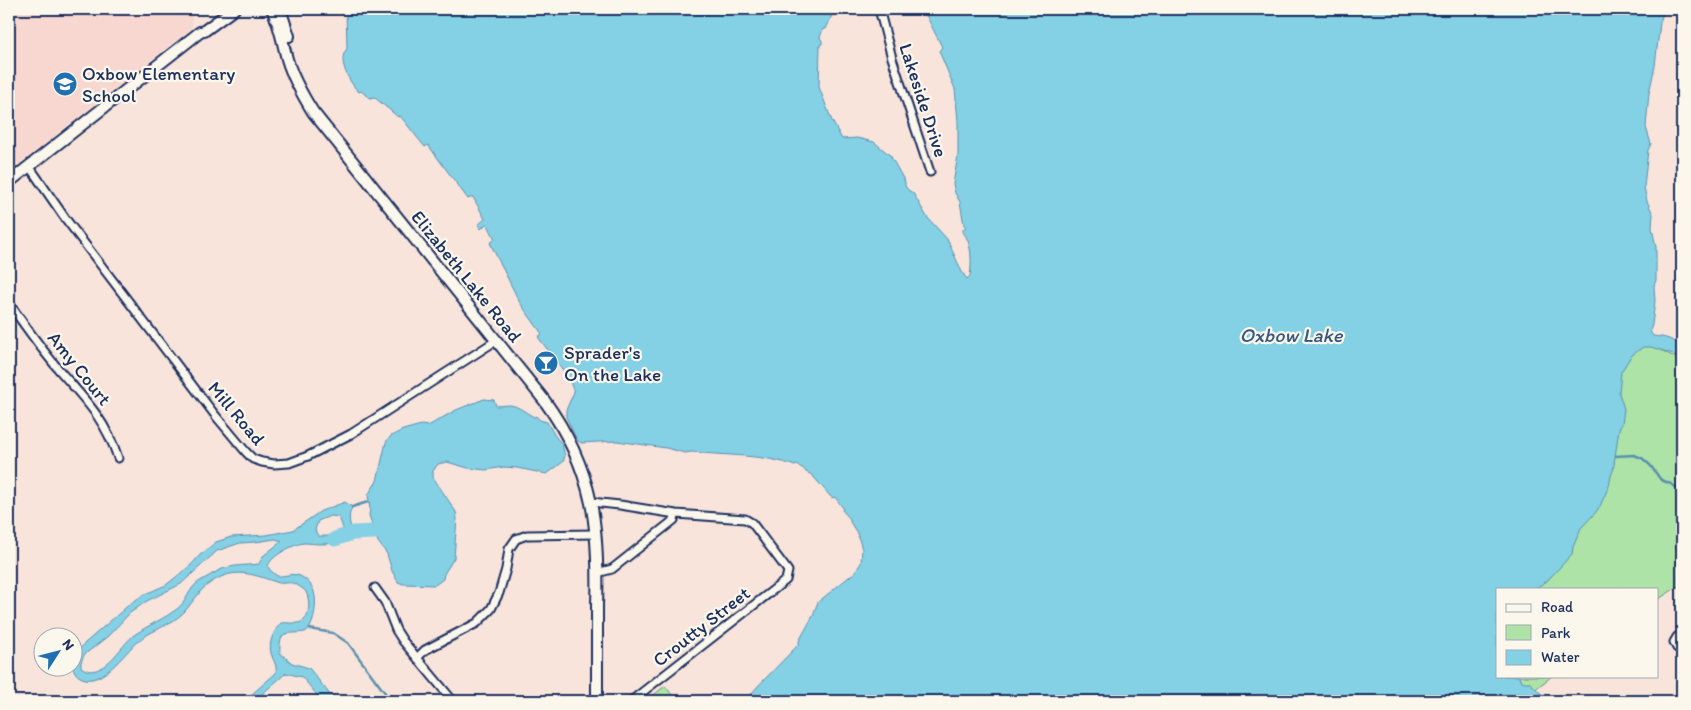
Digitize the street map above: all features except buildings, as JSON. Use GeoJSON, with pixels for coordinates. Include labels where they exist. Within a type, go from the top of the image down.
{"type":"FeatureCollection","features":[{"type":"Feature","properties":{"kind":"street"},"geometry":{"type":"LineString","coordinates":[[200,32],[222,9]]}},
{"type":"Feature","properties":{"kind":"street"},"geometry":{"type":"LineString","coordinates":[[9,182],[200,32],[234,9]]}},
{"type":"Feature","properties":{"kind":"street","name":"Elizabeth Lake Road"},"geometry":{"type":"LineString","coordinates":[[274,9],[288,62],[300,90],[313,112],[497,340],[561,425],[578,463],[591,502],[597,573],[597,701]]}},
{"type":"Feature","properties":{"kind":"street","name":"Lakeside Drive"},"geometry":{"type":"LineString","coordinates":[[879,9],[892,58],[930,172]]}},
{"type":"Feature","properties":{"kind":"street","name":"Mill Road"},"geometry":{"type":"LineString","coordinates":[[29,166],[56,206],[215,415],[246,452],[262,462],[274,464],[288,463],[308,456],[351,434],[497,340]]}},
{"type":"Feature","properties":{"kind":"street","name":"Amy Court"},"geometry":{"type":"LineString","coordinates":[[9,303],[60,371],[99,417],[111,438],[118,458]]}},
{"type":"Feature","properties":{"kind":"street"},"geometry":{"type":"LineString","coordinates":[[591,502],[676,514],[674,520],[612,569],[597,573]]}},
{"type":"Feature","properties":{"kind":"street","name":"Croutty Street"},"geometry":{"type":"LineString","coordinates":[[631,701],[786,580],[788,574],[787,568],[752,523],[746,519],[676,514]]}},
{"type":"Feature","properties":{"kind":"street"},"geometry":{"type":"LineString","coordinates":[[418,657],[426,650],[477,623],[491,609],[506,568],[509,549],[516,539],[527,535],[595,534]]}},
{"type":"Feature","properties":{"kind":"street"},"geometry":{"type":"LineString","coordinates":[[375,588],[385,602],[396,630],[403,641],[453,701]]}},
{"type":"Feature","properties":{"kind":"street"},"geometry":{"type":"LineString","coordinates":[[1682,634],[1674,642],[1677,648],[1682,650]]}},
{"type":"Feature","properties":{"kind":"shaded area","name":"Oxbow Elementary School"},"geometry":{"type":"Polygon","coordinates":[[[9,9],[192,9],[192,28],[15,167],[9,140],[9,9]]]}},
{"type":"Feature","properties":{"kind":"green space"},"geometry":{"type":"Polygon","coordinates":[[[1638,338],[1682,361],[1682,584],[1658,599],[1658,588],[1496,588],[1582,370],[1638,338]]]}},
{"type":"Feature","properties":{"kind":"green space"},"geometry":{"type":"Polygon","coordinates":[[[1496,589],[1496,591],[1481,627],[1496,589]]]}},
{"type":"Feature","properties":{"kind":"green space"},"geometry":{"type":"Polygon","coordinates":[[[1503,678],[1549,678],[1520,701],[1503,678]]]}},
{"type":"Feature","properties":{"kind":"green space"},"geometry":{"type":"Polygon","coordinates":[[[665,686],[677,701],[646,701],[665,686]]]}},
{"type":"Feature","properties":{"kind":"water","name":"Oxbow Lake"},"geometry":{"type":"Polygon","coordinates":[[[346,9],[835,9],[826,29],[823,29],[820,37],[822,44],[820,45],[819,87],[832,121],[842,139],[857,138],[874,142],[890,155],[905,182],[905,186],[913,193],[927,217],[947,239],[967,279],[970,276],[971,253],[963,232],[963,229],[966,227],[953,184],[958,155],[958,121],[955,89],[939,51],[942,47],[923,9],[1664,9],[1649,93],[1646,127],[1651,144],[1648,150],[1644,187],[1647,201],[1653,214],[1652,228],[1656,247],[1655,301],[1650,331],[1653,336],[1669,339],[1676,342],[1682,348],[1682,363],[1673,354],[1651,347],[1643,347],[1631,356],[1621,372],[1619,393],[1624,409],[1622,424],[1619,429],[1609,486],[1600,506],[1581,528],[1572,554],[1547,581],[1536,588],[1496,588],[1496,678],[1520,678],[1520,680],[1529,682],[1549,701],[749,701],[757,687],[799,644],[818,602],[855,572],[861,563],[862,549],[850,519],[842,510],[843,508],[835,497],[830,496],[812,475],[797,465],[758,457],[685,453],[666,448],[617,441],[581,443],[577,440],[566,417],[566,410],[574,392],[571,384],[538,337],[542,334],[520,303],[490,243],[495,239],[488,225],[486,224],[481,229],[478,225],[485,219],[473,197],[468,199],[428,145],[425,147],[400,116],[398,117],[374,97],[370,98],[361,91],[359,92],[348,78],[344,65],[344,53],[347,49],[346,9]]]}},
{"type":"Feature","properties":{"kind":"water"},"geometry":{"type":"Polygon","coordinates":[[[484,399],[494,400],[496,406],[510,405],[516,407],[547,422],[562,444],[565,456],[563,462],[547,474],[517,468],[504,467],[486,470],[468,468],[447,462],[438,464],[433,471],[433,477],[456,512],[454,558],[443,579],[435,585],[403,584],[398,582],[392,571],[387,554],[378,542],[369,515],[368,495],[377,481],[386,442],[391,436],[403,430],[421,425],[428,426],[456,410],[484,399]]]}},
{"type":"Feature","properties":{"kind":"water"},"geometry":{"type":"Polygon","coordinates":[[[345,502],[352,508],[350,522],[354,535],[334,543],[304,543],[295,546],[273,558],[268,566],[277,576],[294,574],[300,576],[313,589],[315,607],[311,626],[305,632],[288,633],[282,636],[280,653],[292,663],[309,668],[335,701],[322,701],[302,677],[286,673],[254,701],[244,701],[276,673],[270,649],[272,637],[276,629],[281,623],[303,621],[307,615],[309,603],[306,592],[295,584],[279,583],[243,573],[228,574],[207,585],[180,616],[138,641],[104,674],[96,678],[82,678],[82,668],[88,671],[103,667],[134,635],[177,609],[197,583],[225,568],[259,564],[263,556],[282,541],[275,539],[240,543],[217,551],[181,584],[147,601],[130,613],[108,636],[84,655],[82,660],[82,646],[85,643],[131,603],[143,595],[166,585],[216,542],[231,537],[266,535],[293,530],[321,511],[345,502]],[[330,516],[318,521],[315,530],[318,536],[337,536],[344,531],[339,517],[330,516]]]}},
{"type":"Feature","properties":{"kind":"waterway"},"geometry":{"type":"LineString","coordinates":[[1616,456],[1634,455],[1642,458],[1661,480],[1682,491]]}},
{"type":"Feature","properties":{"kind":"waterway"},"geometry":{"type":"LineString","coordinates":[[1681,491],[1682,502]]}},
{"type":"Feature","properties":{"kind":"waterway"},"geometry":{"type":"LineString","coordinates":[[352,507],[368,502]]}},
{"type":"Feature","properties":{"kind":"waterway"},"geometry":{"type":"LineString","coordinates":[[335,539],[353,533],[394,531]]}},
{"type":"Feature","properties":{"kind":"waterway"},"geometry":{"type":"LineString","coordinates":[[1682,536],[1677,544],[1677,550],[1682,560]]}},
{"type":"Feature","properties":{"kind":"waterway"},"geometry":{"type":"LineString","coordinates":[[1682,566],[1680,573],[1682,592]]}},
{"type":"Feature","properties":{"kind":"waterway"},"geometry":{"type":"LineString","coordinates":[[309,629],[333,633],[348,643],[391,701]]}},
{"type":"Feature","properties":{"kind":"place","name":"Oxbow Elementary School"},"geometry":{"type":"Point","coordinates":[65,84]}},
{"type":"Feature","properties":{"kind":"place","name":"Sprader's On the Lake"},"geometry":{"type":"Point","coordinates":[546,363]}}]}
